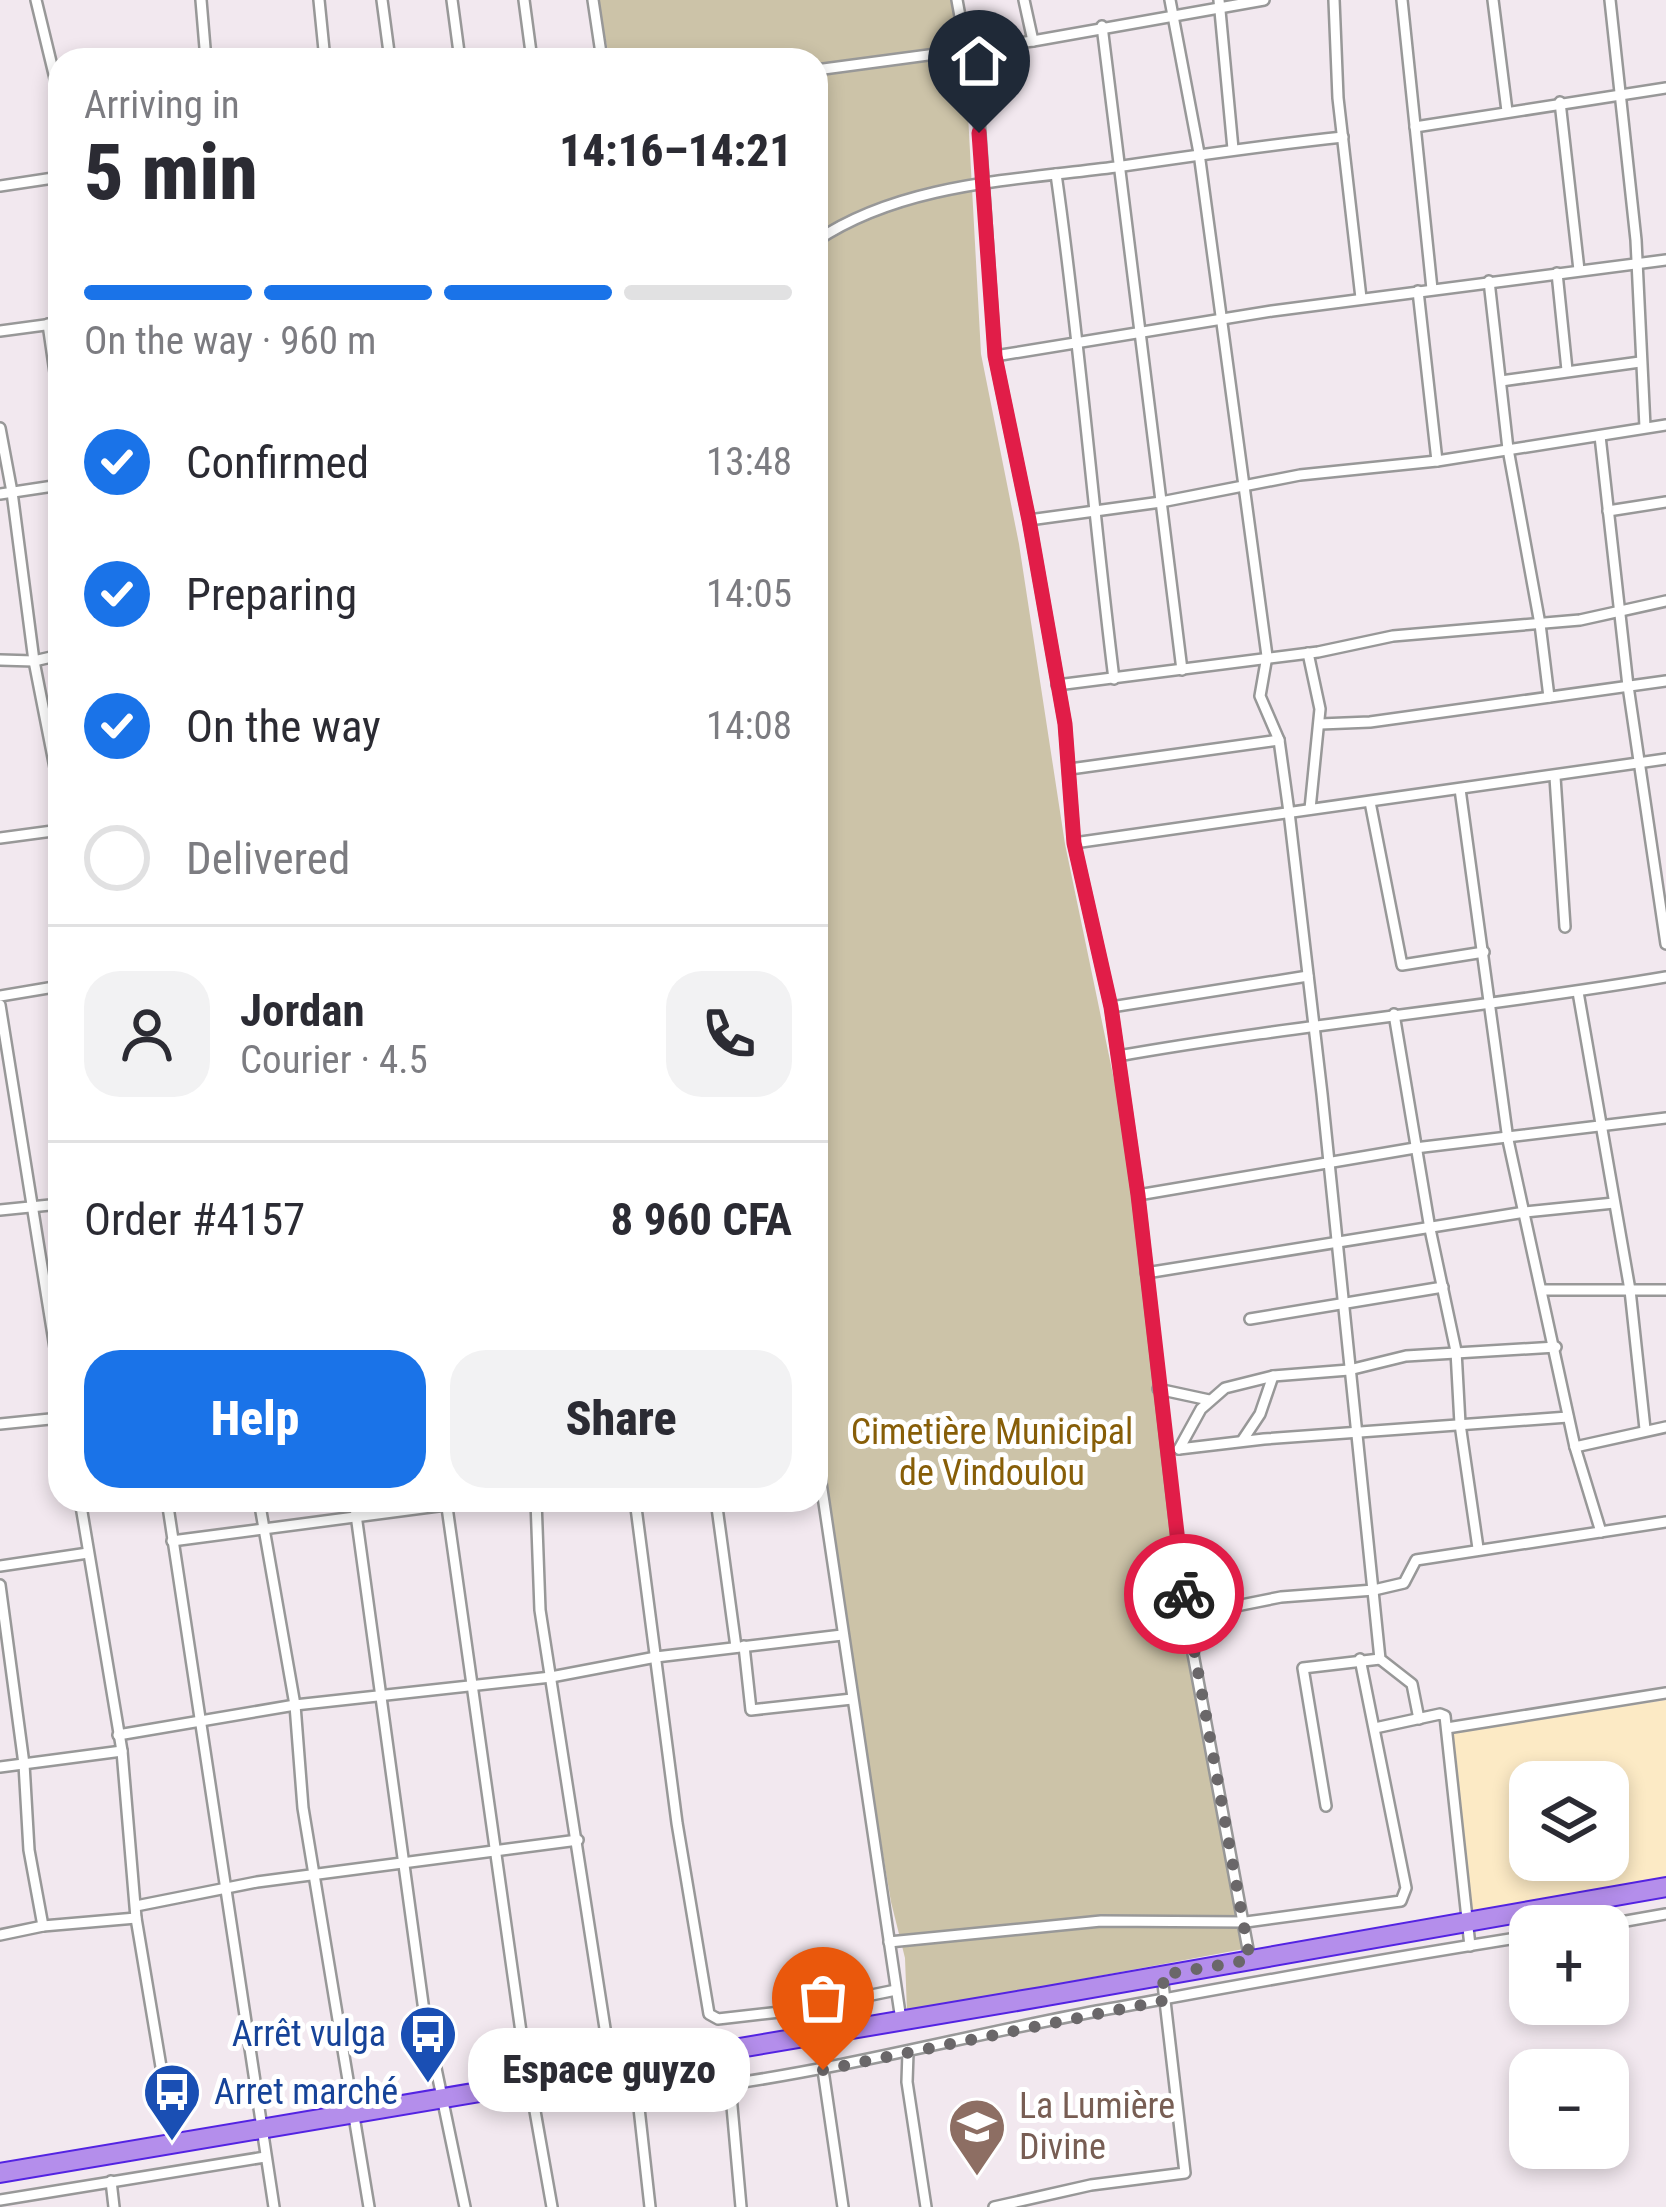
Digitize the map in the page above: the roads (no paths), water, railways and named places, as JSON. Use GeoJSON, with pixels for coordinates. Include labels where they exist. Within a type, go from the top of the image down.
{"type":"FeatureCollection","features":[{"type":"Feature","properties":{"kind":"highway"},"geometry":{"type":"LineString","coordinates":[[0,2173],[1666,1887]]}},
{"type":"Feature","properties":{"kind":"street"},"geometry":{"type":"LineString","coordinates":[[36,0],[48,50]]}},
{"type":"Feature","properties":{"kind":"street"},"geometry":{"type":"LineString","coordinates":[[201,0],[205,48]]}},
{"type":"Feature","properties":{"kind":"street"},"geometry":{"type":"LineString","coordinates":[[320,0],[324,48]]}},
{"type":"Feature","properties":{"kind":"street"},"geometry":{"type":"LineString","coordinates":[[382,0],[388,48]]}},
{"type":"Feature","properties":{"kind":"street"},"geometry":{"type":"LineString","coordinates":[[452,0],[458,48]]}},
{"type":"Feature","properties":{"kind":"street"},"geometry":{"type":"LineString","coordinates":[[524,0],[530,48]]}},
{"type":"Feature","properties":{"kind":"street"},"geometry":{"type":"LineString","coordinates":[[593,0],[600,48]]}},
{"type":"Feature","properties":{"kind":"street"},"geometry":{"type":"LineString","coordinates":[[957,0],[979,120],[995,356],[1058,686],[1074,843],[1111,1007],[1138,1195],[1186,1616],[1250,1960]]}},
{"type":"Feature","properties":{"kind":"street"},"geometry":{"type":"LineString","coordinates":[[1024,0],[1033,41]]}},
{"type":"Feature","properties":{"kind":"street"},"geometry":{"type":"LineString","coordinates":[[1170,0],[1199,153],[1267,656],[1260,696],[1279,740],[1289,812],[1380,1659]]}},
{"type":"Feature","properties":{"kind":"street"},"geometry":{"type":"LineString","coordinates":[[828,68],[1033,41],[1219,3],[1264,0]]}},
{"type":"Feature","properties":{"kind":"street"},"geometry":{"type":"LineString","coordinates":[[1334,0],[1342,137],[1361,298]]}},
{"type":"Feature","properties":{"kind":"street"},"geometry":{"type":"LineString","coordinates":[[1402,0],[1432,289]]}},
{"type":"Feature","properties":{"kind":"street"},"geometry":{"type":"LineString","coordinates":[[1493,0],[1507,111]]}},
{"type":"Feature","properties":{"kind":"street"},"geometry":{"type":"LineString","coordinates":[[1610,0],[1637,264],[1645,427]]}},
{"type":"Feature","properties":{"kind":"street"},"geometry":{"type":"LineString","coordinates":[[1219,3],[1232,148]]}},
{"type":"Feature","properties":{"kind":"street"},"geometry":{"type":"LineString","coordinates":[[1102,26],[1182,670]]}},
{"type":"Feature","properties":{"kind":"street"},"geometry":{"type":"LineString","coordinates":[[1415,127],[1666,88]]}},
{"type":"Feature","properties":{"kind":"street"},"geometry":{"type":"LineString","coordinates":[[1560,102],[1579,270]]}},
{"type":"Feature","properties":{"kind":"street"},"geometry":{"type":"LineString","coordinates":[[828,232],[888,206],[982,183],[1342,137]]}},
{"type":"Feature","properties":{"kind":"street"},"geometry":{"type":"LineString","coordinates":[[1055,174],[1079,344],[1114,679]]}},
{"type":"Feature","properties":{"kind":"street"},"geometry":{"type":"LineString","coordinates":[[0,186],[48,179]]}},
{"type":"Feature","properties":{"kind":"street"},"geometry":{"type":"LineString","coordinates":[[995,356],[1361,298],[1666,260]]}},
{"type":"Feature","properties":{"kind":"street"},"geometry":{"type":"LineString","coordinates":[[1557,273],[1567,370]]}},
{"type":"Feature","properties":{"kind":"street"},"geometry":{"type":"LineString","coordinates":[[1490,281],[1508,449],[1549,697]]}},
{"type":"Feature","properties":{"kind":"street"},"geometry":{"type":"LineString","coordinates":[[1418,291],[1437,461]]}},
{"type":"Feature","properties":{"kind":"street"},"geometry":{"type":"LineString","coordinates":[[0,331],[48,325]]}},
{"type":"Feature","properties":{"kind":"street"},"geometry":{"type":"LineString","coordinates":[[1501,381],[1640,362]]}},
{"type":"Feature","properties":{"kind":"street"},"geometry":{"type":"LineString","coordinates":[[1029,520],[1161,502],[1300,475],[1437,461],[1666,424]]}},
{"type":"Feature","properties":{"kind":"street"},"geometry":{"type":"LineString","coordinates":[[0,428],[6,493],[48,732]]}},
{"type":"Feature","properties":{"kind":"street"},"geometry":{"type":"LineString","coordinates":[[1600,436],[1628,686],[1666,944]]}},
{"type":"Feature","properties":{"kind":"street"},"geometry":{"type":"LineString","coordinates":[[6,493],[48,487]]}},
{"type":"Feature","properties":{"kind":"street"},"geometry":{"type":"LineString","coordinates":[[1608,511],[1666,502]]}},
{"type":"Feature","properties":{"kind":"street"},"geometry":{"type":"LineString","coordinates":[[1058,686],[1393,636],[1622,613],[1666,601]]}},
{"type":"Feature","properties":{"kind":"street"},"geometry":{"type":"LineString","coordinates":[[1308,652],[1320,724],[1310,809]]}},
{"type":"Feature","properties":{"kind":"street"},"geometry":{"type":"LineString","coordinates":[[0,660],[48,658]]}},
{"type":"Feature","properties":{"kind":"street"},"geometry":{"type":"LineString","coordinates":[[1320,724],[1370,722],[1666,681]]}},
{"type":"Feature","properties":{"kind":"street"},"geometry":{"type":"LineString","coordinates":[[1070,769],[1279,740]]}},
{"type":"Feature","properties":{"kind":"street"},"geometry":{"type":"LineString","coordinates":[[1074,843],[1666,760]]}},
{"type":"Feature","properties":{"kind":"street"},"geometry":{"type":"LineString","coordinates":[[1555,777],[1564,928]]}},
{"type":"Feature","properties":{"kind":"street"},"geometry":{"type":"LineString","coordinates":[[1460,789],[1508,1140],[1575,1447],[1601,1532]]}},
{"type":"Feature","properties":{"kind":"street"},"geometry":{"type":"LineString","coordinates":[[1370,802],[1402,965],[1484,952]]}},
{"type":"Feature","properties":{"kind":"street"},"geometry":{"type":"LineString","coordinates":[[0,838],[48,832]]}},
{"type":"Feature","properties":{"kind":"street"},"geometry":{"type":"LineString","coordinates":[[1111,1007],[1308,976]]}},
{"type":"Feature","properties":{"kind":"street"},"geometry":{"type":"LineString","coordinates":[[1118,1056],[1313,1024],[1666,977]]}},
{"type":"Feature","properties":{"kind":"street"},"geometry":{"type":"LineString","coordinates":[[48,990],[0,1004],[48,1310]]}},
{"type":"Feature","properties":{"kind":"street"},"geometry":{"type":"LineString","coordinates":[[1579,992],[1630,1290],[1645,1430]]}},
{"type":"Feature","properties":{"kind":"street"},"geometry":{"type":"LineString","coordinates":[[1394,1014],[1456,1351],[1460,1424],[1478,1549]]}},
{"type":"Feature","properties":{"kind":"street"},"geometry":{"type":"LineString","coordinates":[[1138,1195],[1415,1148],[1666,1118]]}},
{"type":"Feature","properties":{"kind":"street"},"geometry":{"type":"LineString","coordinates":[[1146,1273],[1525,1212],[1614,1203]]}},
{"type":"Feature","properties":{"kind":"street"},"geometry":{"type":"LineString","coordinates":[[0,1210],[48,1205]]}},
{"type":"Feature","properties":{"kind":"street"},"geometry":{"type":"LineString","coordinates":[[1250,1318],[1443,1287]]}},
{"type":"Feature","properties":{"kind":"street"},"geometry":{"type":"LineString","coordinates":[[1544,1290],[1666,1291]]}},
{"type":"Feature","properties":{"kind":"street"},"geometry":{"type":"LineString","coordinates":[[1179,1449],[1209,1400],[1225,1388],[1273,1376],[1348,1370],[1406,1355],[1556,1347]]}},
{"type":"Feature","properties":{"kind":"street"},"geometry":{"type":"LineString","coordinates":[[1242,1442],[1260,1414],[1273,1376]]}},
{"type":"Feature","properties":{"kind":"street"},"geometry":{"type":"LineString","coordinates":[[1158,1389],[1209,1400]]}},
{"type":"Feature","properties":{"kind":"street"},"geometry":{"type":"LineString","coordinates":[[1165,1452],[1568,1417]]}},
{"type":"Feature","properties":{"kind":"street"},"geometry":{"type":"LineString","coordinates":[[0,1424],[48,1419]]}},
{"type":"Feature","properties":{"kind":"street"},"geometry":{"type":"LineString","coordinates":[[1575,1447],[1666,1427]]}},
{"type":"Feature","properties":{"kind":"street"},"geometry":{"type":"LineString","coordinates":[[82,1512],[122,1751],[136,1912],[174,2144]]}},
{"type":"Feature","properties":{"kind":"street"},"geometry":{"type":"LineString","coordinates":[[168,1512],[274,2207]]}},
{"type":"Feature","properties":{"kind":"street"},"geometry":{"type":"LineString","coordinates":[[261,1512],[295,1705],[304,1808],[369,2207]]}},
{"type":"Feature","properties":{"kind":"street"},"geometry":{"type":"LineString","coordinates":[[356,1512],[424,2011],[465,2207]]}},
{"type":"Feature","properties":{"kind":"street"},"geometry":{"type":"LineString","coordinates":[[172,1541],[377,1512]]}},
{"type":"Feature","properties":{"kind":"street"},"geometry":{"type":"LineString","coordinates":[[447,1512],[521,2032],[553,2207]]}},
{"type":"Feature","properties":{"kind":"street"},"geometry":{"type":"LineString","coordinates":[[536,1512],[538,1598],[611,2067]]}},
{"type":"Feature","properties":{"kind":"street"},"geometry":{"type":"LineString","coordinates":[[637,1512],[677,1823],[712,2018],[798,2010],[896,1990]]}},
{"type":"Feature","properties":{"kind":"street"},"geometry":{"type":"LineString","coordinates":[[718,1512],[751,1710],[852,1699]]}},
{"type":"Feature","properties":{"kind":"street"},"geometry":{"type":"LineString","coordinates":[[825,1512],[901,2020]]}},
{"type":"Feature","properties":{"kind":"street"},"geometry":{"type":"LineString","coordinates":[[1186,1616],[1281,1597],[1404,1583],[1416,1560],[1666,1522]]}},
{"type":"Feature","properties":{"kind":"street"},"geometry":{"type":"LineString","coordinates":[[0,1566],[88,1552]]}},
{"type":"Feature","properties":{"kind":"street"},"geometry":{"type":"LineString","coordinates":[[0,1585],[24,1764],[29,1850],[43,1926]]}},
{"type":"Feature","properties":{"kind":"street"},"geometry":{"type":"LineString","coordinates":[[118,1736],[295,1705],[551,1677],[656,1657],[842,1635]]}},
{"type":"Feature","properties":{"kind":"street"},"geometry":{"type":"LineString","coordinates":[[889,1942],[1101,1921],[1246,1922],[1397,1904],[1406,1888],[1360,1659]]}},
{"type":"Feature","properties":{"kind":"street"},"geometry":{"type":"LineString","coordinates":[[1326,1806],[1304,1668],[1380,1659],[1412,1684],[1419,1719]]}},
{"type":"Feature","properties":{"kind":"street"},"geometry":{"type":"LineString","coordinates":[[1447,1728],[1666,1694]]}},
{"type":"Feature","properties":{"kind":"street"},"geometry":{"type":"LineString","coordinates":[[1375,1728],[1443,1714],[1470,1946]]}},
{"type":"Feature","properties":{"kind":"street"},"geometry":{"type":"LineString","coordinates":[[0,1767],[122,1751]]}},
{"type":"Feature","properties":{"kind":"street"},"geometry":{"type":"LineString","coordinates":[[0,1935],[314,1874],[578,1840]]}},
{"type":"Feature","properties":{"kind":"street"},"geometry":{"type":"LineString","coordinates":[[1629,1921],[1666,1914]]}},
{"type":"Feature","properties":{"kind":"street"},"geometry":{"type":"LineString","coordinates":[[730,2084],[1509,1940]]}},
{"type":"Feature","properties":{"kind":"street"},"geometry":{"type":"LineString","coordinates":[[994,2207],[1091,2185],[1185,2173],[1162,1975]]}},
{"type":"Feature","properties":{"kind":"street"},"geometry":{"type":"LineString","coordinates":[[722,2050],[720,2075],[730,2084],[741,2207]]}},
{"type":"Feature","properties":{"kind":"street"},"geometry":{"type":"LineString","coordinates":[[908,2052],[907,2082],[926,2207]]}},
{"type":"Feature","properties":{"kind":"street"},"geometry":{"type":"LineString","coordinates":[[634,2063],[650,2207]]}},
{"type":"Feature","properties":{"kind":"street"},"geometry":{"type":"LineString","coordinates":[[823,2070],[842,2207]]}},
{"type":"Feature","properties":{"kind":"street"},"geometry":{"type":"LineString","coordinates":[[0,2200],[265,2157]]}},
{"type":"Feature","properties":{"kind":"street"},"geometry":{"type":"LineString","coordinates":[[110,2181],[114,2207]]}},
{"type":"Feature","properties":{"kind":"place","name":"Espace guyzo"},"geometry":{"type":"Point","coordinates":[823,2070]}},
{"type":"Feature","properties":{"kind":"place","name":"Arrêt vulga"},"geometry":{"type":"Point","coordinates":[428,2085]}},
{"type":"Feature","properties":{"kind":"place","name":"Arret marché"},"geometry":{"type":"Point","coordinates":[172,2143]}},
{"type":"Feature","properties":{"kind":"place","name":"La Lumière Divine"},"geometry":{"type":"Point","coordinates":[977,2178]}},
{"type":"Feature","properties":{"kind":"park label","name":"Cimetière Municipal de Vindoulou"},"geometry":{"type":"Point","coordinates":[992,1452]}}]}
